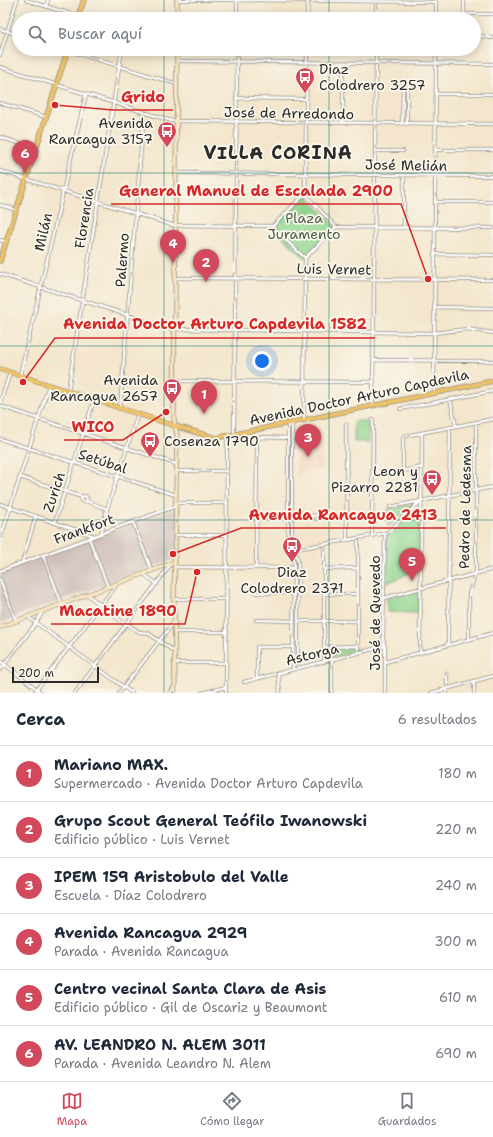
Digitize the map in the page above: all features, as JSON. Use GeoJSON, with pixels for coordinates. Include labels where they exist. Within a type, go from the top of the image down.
{"type":"FeatureCollection","features":[{"type":"Feature","properties":{"kind":"main road"},"geometry":{"type":"LineString","coordinates":[[80,12],[84,0]]}},
{"type":"Feature","properties":{"kind":"main road"},"geometry":{"type":"LineString","coordinates":[[177,12],[178,0]]}},
{"type":"Feature","properties":{"kind":"main road"},"geometry":{"type":"LineString","coordinates":[[0,261],[66,56]]}},
{"type":"Feature","properties":{"kind":"main road"},"geometry":{"type":"LineString","coordinates":[[170,693],[175,686],[174,565],[176,535],[177,435],[175,426],[174,381],[177,56]]}},
{"type":"Feature","properties":{"kind":"main road","name":"Avenida Doctor Arturo Capdevila"},"geometry":{"type":"LineString","coordinates":[[0,369],[213,437],[234,435],[493,381]]}},
{"type":"Feature","properties":{"kind":"main road"},"geometry":{"type":"LineString","coordinates":[[0,627],[152,571],[174,565]]}},
{"type":"Feature","properties":{"kind":"street"},"geometry":{"type":"LineString","coordinates":[[14,12],[18,0]]}},
{"type":"Feature","properties":{"kind":"street"},"geometry":{"type":"LineString","coordinates":[[26,0],[62,12]]}},
{"type":"Feature","properties":{"kind":"street"},"geometry":{"type":"LineString","coordinates":[[46,6],[48,0]]}},
{"type":"Feature","properties":{"kind":"street"},"geometry":{"type":"LineString","coordinates":[[178,0],[436,1],[436,12]]}},
{"type":"Feature","properties":{"kind":"street"},"geometry":{"type":"LineString","coordinates":[[237,0],[237,12]]}},
{"type":"Feature","properties":{"kind":"street"},"geometry":{"type":"LineString","coordinates":[[307,12],[308,0]]}},
{"type":"Feature","properties":{"kind":"street"},"geometry":{"type":"LineString","coordinates":[[464,0],[464,12]]}},
{"type":"Feature","properties":{"kind":"street"},"geometry":{"type":"LineString","coordinates":[[376,1],[376,12]]}},
{"type":"Feature","properties":{"kind":"street"},"geometry":{"type":"LineString","coordinates":[[481,14],[493,14]]}},
{"type":"Feature","properties":{"kind":"street"},"geometry":{"type":"LineString","coordinates":[[0,55],[12,19]]}},
{"type":"Feature","properties":{"kind":"street"},"geometry":{"type":"LineString","coordinates":[[0,29],[12,32]]}},
{"type":"Feature","properties":{"kind":"street"},"geometry":{"type":"LineString","coordinates":[[481,36],[493,38]]}},
{"type":"Feature","properties":{"kind":"street"},"geometry":{"type":"LineString","coordinates":[[86,56],[176,84]]}},
{"type":"Feature","properties":{"kind":"street","name":"Florencia"},"geometry":{"type":"LineString","coordinates":[[68,391],[121,56]]}},
{"type":"Feature","properties":{"kind":"street"},"geometry":{"type":"LineString","coordinates":[[234,435],[237,56]]}},
{"type":"Feature","properties":{"kind":"street"},"geometry":{"type":"LineString","coordinates":[[0,171],[175,226],[273,226],[305,194],[307,56]]}},
{"type":"Feature","properties":{"kind":"street"},"geometry":{"type":"LineString","coordinates":[[373,406],[376,56]]}},
{"type":"Feature","properties":{"kind":"street"},"geometry":{"type":"LineString","coordinates":[[434,393],[436,56]]}},
{"type":"Feature","properties":{"kind":"street"},"geometry":{"type":"LineString","coordinates":[[177,61],[493,64]]}},
{"type":"Feature","properties":{"kind":"street"},"geometry":{"type":"LineString","coordinates":[[343,63],[343,123]]}},
{"type":"Feature","properties":{"kind":"street","name":"José de Arredondo"},"geometry":{"type":"LineString","coordinates":[[0,68],[176,121],[493,124]]}},
{"type":"Feature","properties":{"kind":"street"},"geometry":{"type":"LineString","coordinates":[[402,124],[403,88],[405,87],[407,89],[407,124]]}},
{"type":"Feature","properties":{"kind":"street","name":"Milán"},"geometry":{"type":"LineString","coordinates":[[20,375],[86,94]]}},
{"type":"Feature","properties":{"kind":"street"},"geometry":{"type":"LineString","coordinates":[[436,94],[493,94]]}},
{"type":"Feature","properties":{"kind":"street"},"geometry":{"type":"LineString","coordinates":[[236,98],[306,99]]}},
{"type":"Feature","properties":{"kind":"street"},"geometry":{"type":"LineString","coordinates":[[0,103],[46,117]]}},
{"type":"Feature","properties":{"kind":"street","name":"Palermo"},"geometry":{"type":"LineString","coordinates":[[120,408],[144,112]]}},
{"type":"Feature","properties":{"kind":"street"},"geometry":{"type":"LineString","coordinates":[[0,137],[36,149]]}},
{"type":"Feature","properties":{"kind":"street"},"geometry":{"type":"LineString","coordinates":[[435,150],[493,150]]}},
{"type":"Feature","properties":{"kind":"street"},"geometry":{"type":"LineString","coordinates":[[375,151],[403,151]]}},
{"type":"Feature","properties":{"kind":"street","name":"José Melián"},"geometry":{"type":"LineString","coordinates":[[176,173],[493,176]]}},
{"type":"Feature","properties":{"kind":"street"},"geometry":{"type":"LineString","coordinates":[[404,175],[404,227]]}},
{"type":"Feature","properties":{"kind":"street"},"geometry":{"type":"LineString","coordinates":[[305,194],[336,227]]}},
{"type":"Feature","properties":{"kind":"street"},"geometry":{"type":"LineString","coordinates":[[435,202],[493,202]]}},
{"type":"Feature","properties":{"kind":"street"},"geometry":{"type":"LineString","coordinates":[[0,205],[17,210]]}},
{"type":"Feature","properties":{"kind":"street"},"geometry":{"type":"LineString","coordinates":[[273,226],[275,230],[305,258]]}},
{"type":"Feature","properties":{"kind":"street"},"geometry":{"type":"LineString","coordinates":[[304,420],[305,258],[336,227],[493,228]]}},
{"type":"Feature","properties":{"kind":"street"},"geometry":{"type":"LineString","coordinates":[[0,240],[7,242]]}},
{"type":"Feature","properties":{"kind":"street"},"geometry":{"type":"LineString","coordinates":[[434,254],[493,255]]}},
{"type":"Feature","properties":{"kind":"street"},"geometry":{"type":"LineString","coordinates":[[0,274],[175,329],[434,333],[467,329],[493,333]]}},
{"type":"Feature","properties":{"kind":"street","name":"Luis Vernet"},"geometry":{"type":"LineString","coordinates":[[175,278],[493,280]]}},
{"type":"Feature","properties":{"kind":"street"},"geometry":{"type":"LineString","coordinates":[[434,307],[493,308]]}},
{"type":"Feature","properties":{"kind":"street"},"geometry":{"type":"LineString","coordinates":[[374,360],[493,361]]}},
{"type":"Feature","properties":{"kind":"street"},"geometry":{"type":"LineString","coordinates":[[10,372],[0,405],[39,420],[176,464]]}},
{"type":"Feature","properties":{"kind":"street"},"geometry":{"type":"LineString","coordinates":[[174,381],[374,382]]}},
{"type":"Feature","properties":{"kind":"street"},"geometry":{"type":"LineString","coordinates":[[0,540],[49,385]]}},
{"type":"Feature","properties":{"kind":"street"},"geometry":{"type":"LineString","coordinates":[[400,409],[493,390]]}},
{"type":"Feature","properties":{"kind":"street"},"geometry":{"type":"LineString","coordinates":[[450,399],[456,426]]}},
{"type":"Feature","properties":{"kind":"street","name":"Zurich"},"geometry":{"type":"LineString","coordinates":[[54,522],[94,400]]}},
{"type":"Feature","properties":{"kind":"street"},"geometry":{"type":"LineString","coordinates":[[101,534],[107,510],[138,414]]}},
{"type":"Feature","properties":{"kind":"street"},"geometry":{"type":"LineString","coordinates":[[403,471],[404,437],[493,419]]}},
{"type":"Feature","properties":{"kind":"street","name":"José de Quevedo"},"geometry":{"type":"LineString","coordinates":[[372,536],[373,420]]}},
{"type":"Feature","properties":{"kind":"street","name":"Pedro de Ledesma"},"geometry":{"type":"LineString","coordinates":[[470,639],[469,594],[475,574],[476,422]]}},
{"type":"Feature","properties":{"kind":"street"},"geometry":{"type":"LineString","coordinates":[[290,423],[288,438],[288,541],[294,568],[294,669]]}},
{"type":"Feature","properties":{"kind":"street"},"geometry":{"type":"LineString","coordinates":[[290,423],[292,438],[292,541],[298,568],[298,668]]}},
{"type":"Feature","properties":{"kind":"street"},"geometry":{"type":"LineString","coordinates":[[346,424],[347,540]]}},
{"type":"Feature","properties":{"kind":"street"},"geometry":{"type":"LineString","coordinates":[[448,645],[450,427]]}},
{"type":"Feature","properties":{"kind":"street"},"geometry":{"type":"LineString","coordinates":[[420,652],[422,433]]}},
{"type":"Feature","properties":{"kind":"street"},"geometry":{"type":"LineString","coordinates":[[226,693],[227,436]]}},
{"type":"Feature","properties":{"kind":"street"},"geometry":{"type":"LineString","coordinates":[[256,567],[258,438],[292,438]]}},
{"type":"Feature","properties":{"kind":"street","name":"Setúbal"},"geometry":{"type":"LineString","coordinates":[[0,439],[176,495]]}},
{"type":"Feature","properties":{"kind":"street"},"geometry":{"type":"LineString","coordinates":[[389,474],[422,467]]}},
{"type":"Feature","properties":{"kind":"street"},"geometry":{"type":"LineString","coordinates":[[176,471],[227,471]]}},
{"type":"Feature","properties":{"kind":"street"},"geometry":{"type":"LineString","coordinates":[[20,477],[64,492],[82,497],[86,496],[86,501],[107,510]]}},
{"type":"Feature","properties":{"kind":"street"},"geometry":{"type":"LineString","coordinates":[[390,507],[493,487]]}},
{"type":"Feature","properties":{"kind":"street"},"geometry":{"type":"LineString","coordinates":[[347,490],[372,490]]}},
{"type":"Feature","properties":{"kind":"street"},"geometry":{"type":"LineString","coordinates":[[290,550],[385,533],[421,501]]}},
{"type":"Feature","properties":{"kind":"street"},"geometry":{"type":"LineString","coordinates":[[176,505],[227,503]]}},
{"type":"Feature","properties":{"kind":"street"},"geometry":{"type":"LineString","coordinates":[[0,504],[94,536]]}},
{"type":"Feature","properties":{"kind":"street","name":"Frankfort"},"geometry":{"type":"LineString","coordinates":[[0,571],[176,505]]}},
{"type":"Feature","properties":{"kind":"street"},"geometry":{"type":"LineString","coordinates":[[257,515],[347,516]]}},
{"type":"Feature","properties":{"kind":"street","name":"Zurich"},"geometry":{"type":"LineString","coordinates":[[22,563],[36,516]]}},
{"type":"Feature","properties":{"kind":"street"},"geometry":{"type":"LineString","coordinates":[[133,522],[152,571]]}},
{"type":"Feature","properties":{"kind":"street","name":"José de Quevedo"},"geometry":{"type":"LineString","coordinates":[[385,533],[385,693]]}},
{"type":"Feature","properties":{"kind":"street"},"geometry":{"type":"LineString","coordinates":[[176,535],[227,535]]}},
{"type":"Feature","properties":{"kind":"street"},"geometry":{"type":"LineString","coordinates":[[89,538],[108,587]]}},
{"type":"Feature","properties":{"kind":"street"},"geometry":{"type":"LineString","coordinates":[[358,538],[358,652]]}},
{"type":"Feature","properties":{"kind":"street"},"geometry":{"type":"LineString","coordinates":[[324,544],[324,662]]}},
{"type":"Feature","properties":{"kind":"street"},"geometry":{"type":"LineString","coordinates":[[43,555],[62,604]]}},
{"type":"Feature","properties":{"kind":"street"},"geometry":{"type":"LineString","coordinates":[[75,693],[157,584],[174,565],[298,568]]}},
{"type":"Feature","properties":{"kind":"street"},"geometry":{"type":"LineString","coordinates":[[324,568],[358,568]]}},
{"type":"Feature","properties":{"kind":"street"},"geometry":{"type":"LineString","coordinates":[[384,598],[493,569]]}},
{"type":"Feature","properties":{"kind":"street"},"geometry":{"type":"LineString","coordinates":[[144,574],[157,584]]}},
{"type":"Feature","properties":{"kind":"street"},"geometry":{"type":"LineString","coordinates":[[0,579],[16,621]]}},
{"type":"Feature","properties":{"kind":"street"},"geometry":{"type":"LineString","coordinates":[[34,693],[102,606],[117,584]]}},
{"type":"Feature","properties":{"kind":"street"},"geometry":{"type":"LineString","coordinates":[[256,593],[294,593]]}},
{"type":"Feature","properties":{"kind":"street"},"geometry":{"type":"LineString","coordinates":[[324,594],[358,594]]}},
{"type":"Feature","properties":{"kind":"street"},"geometry":{"type":"LineString","coordinates":[[88,595],[126,625],[139,632],[148,633],[175,652]]}},
{"type":"Feature","properties":{"kind":"street"},"geometry":{"type":"LineString","coordinates":[[174,599],[227,599]]}},
{"type":"Feature","properties":{"kind":"street"},"geometry":{"type":"LineString","coordinates":[[0,670],[44,611]]}},
{"type":"Feature","properties":{"kind":"street"},"geometry":{"type":"LineString","coordinates":[[28,617],[132,693]]}},
{"type":"Feature","properties":{"kind":"street"},"geometry":{"type":"LineString","coordinates":[[256,620],[294,621]]}},
{"type":"Feature","properties":{"kind":"street"},"geometry":{"type":"LineString","coordinates":[[119,693],[174,621]]}},
{"type":"Feature","properties":{"kind":"street"},"geometry":{"type":"LineString","coordinates":[[298,621],[358,621]]}},
{"type":"Feature","properties":{"kind":"street"},"geometry":{"type":"LineString","coordinates":[[175,632],[226,632]]}},
{"type":"Feature","properties":{"kind":"street"},"geometry":{"type":"LineString","coordinates":[[385,662],[493,633]]}},
{"type":"Feature","properties":{"kind":"street"},"geometry":{"type":"LineString","coordinates":[[324,647],[358,646]]}},
{"type":"Feature","properties":{"kind":"street","name":"Astorga"},"geometry":{"type":"LineString","coordinates":[[244,682],[278,672],[385,646]]}},
{"type":"Feature","properties":{"kind":"street"},"geometry":{"type":"LineString","coordinates":[[257,678],[257,647],[294,647]]}},
{"type":"Feature","properties":{"kind":"street"},"geometry":{"type":"LineString","coordinates":[[332,660],[332,693]]}},
{"type":"Feature","properties":{"kind":"street"},"geometry":{"type":"LineString","coordinates":[[0,661],[42,693]]}},
{"type":"Feature","properties":{"kind":"street"},"geometry":{"type":"LineString","coordinates":[[175,663],[226,663]]}},
{"type":"Feature","properties":{"kind":"street"},"geometry":{"type":"LineString","coordinates":[[278,672],[280,693]]}},
{"type":"Feature","properties":{"kind":"street"},"geometry":{"type":"LineString","coordinates":[[447,674],[447,693]]}},
{"type":"Feature","properties":{"kind":"street"},"geometry":{"type":"LineString","coordinates":[[431,693],[493,676]]}},
{"type":"Feature","properties":{"kind":"street"},"geometry":{"type":"LineString","coordinates":[[474,682],[474,693]]}},
{"type":"Feature","properties":{"kind":"street"},"geometry":{"type":"LineString","coordinates":[[175,686],[175,693]]}},
{"type":"Feature","properties":{"kind":"street"},"geometry":{"type":"LineString","coordinates":[[202,693],[226,687]]}},
{"type":"Feature","properties":{"kind":"shaded area"},"geometry":{"type":"Polygon","coordinates":[[[321,428],[322,470],[309,470],[296,477],[295,443],[305,443],[306,430],[321,428]]]}},
{"type":"Feature","properties":{"kind":"shaded area"},"geometry":{"type":"Polygon","coordinates":[[[181,506],[181,552],[175,559],[0,623],[0,572],[181,506]]]}},
{"type":"Feature","properties":{"kind":"green space","name":"Plaza Juramento"},"geometry":{"type":"Polygon","coordinates":[[[305,194],[336,227],[305,258],[275,230],[273,226],[305,194]]]}},
{"type":"Feature","properties":{"kind":"green space"},"geometry":{"type":"Polygon","coordinates":[[[354,421],[368,421],[368,442],[354,442],[354,421]]]}},
{"type":"Feature","properties":{"kind":"green space"},"geometry":{"type":"Polygon","coordinates":[[[415,504],[388,527],[388,509],[415,504]]]}},
{"type":"Feature","properties":{"kind":"green space"},"geometry":{"type":"Polygon","coordinates":[[[419,508],[419,569],[387,583],[387,536],[419,508]]]}},
{"type":"Feature","properties":{"kind":"green space"},"geometry":{"type":"Polygon","coordinates":[[[419,590],[419,613],[387,612],[387,598],[419,590]]]}},
{"type":"Feature","properties":{"kind":"green space"},"geometry":{"type":"Polygon","coordinates":[[[329,647],[356,648],[356,651],[328,658],[326,649],[329,647]]]}},
{"type":"Feature","properties":{"kind":"place","name":"Diaz Colodrero 3257"},"geometry":{"type":"Point","coordinates":[305,94]}},
{"type":"Feature","properties":{"kind":"place","name":"Grido"},"geometry":{"type":"Point","coordinates":[55,105]}},
{"type":"Feature","properties":{"kind":"place","name":"Avenida Rancagua 3157"},"geometry":{"type":"Point","coordinates":[167,148]}},
{"type":"Feature","properties":{"kind":"place","name":"AV. LEANDRO N. ALEM 3011"},"geometry":{"type":"Point","coordinates":[25,173]}},
{"type":"Feature","properties":{"kind":"place","name":"Avenida Rancagua 2929"},"geometry":{"type":"Point","coordinates":[173,263]}},
{"type":"Feature","properties":{"kind":"place","name":"General Manuel de Escalada 2900"},"geometry":{"type":"Point","coordinates":[428,279]}},
{"type":"Feature","properties":{"kind":"place","name":"Grupo Scout General Teófilo Iwanowski"},"geometry":{"type":"Point","coordinates":[206,282]}},
{"type":"Feature","properties":{"kind":"place","name":"Avenida Doctor Arturo Capdevila 1582"},"geometry":{"type":"Point","coordinates":[23,382]}},
{"type":"Feature","properties":{"kind":"place","name":"Avenida Rancagua 2657"},"geometry":{"type":"Point","coordinates":[172,405]}},
{"type":"Feature","properties":{"kind":"place","name":"WICO"},"geometry":{"type":"Point","coordinates":[166,412]}},
{"type":"Feature","properties":{"kind":"place","name":"Mariano MAX."},"geometry":{"type":"Point","coordinates":[204,414]}},
{"type":"Feature","properties":{"kind":"place","name":"IPEM 159 Aristobulo del Valle"},"geometry":{"type":"Point","coordinates":[308,457]}},
{"type":"Feature","properties":{"kind":"place","name":"Cosenza 1790"},"geometry":{"type":"Point","coordinates":[150,458]}},
{"type":"Feature","properties":{"kind":"place","name":"Leon y Pizarro 2281"},"geometry":{"type":"Point","coordinates":[432,496]}},
{"type":"Feature","properties":{"kind":"place","name":"Avenida Rancagua 2413"},"geometry":{"type":"Point","coordinates":[173,554]}},
{"type":"Feature","properties":{"kind":"place","name":"Diaz Colodrero 2371"},"geometry":{"type":"Point","coordinates":[292,563]}},
{"type":"Feature","properties":{"kind":"place","name":"Macatine 1890"},"geometry":{"type":"Point","coordinates":[197,572]}},
{"type":"Feature","properties":{"kind":"place","name":"Centro vecinal Santa Clara de Asis"},"geometry":{"type":"Point","coordinates":[412,581]}},
{"type":"Feature","properties":{"kind":"district","name":"VILLA CORINA"},"geometry":{"type":"Point","coordinates":[278,153]}}]}
